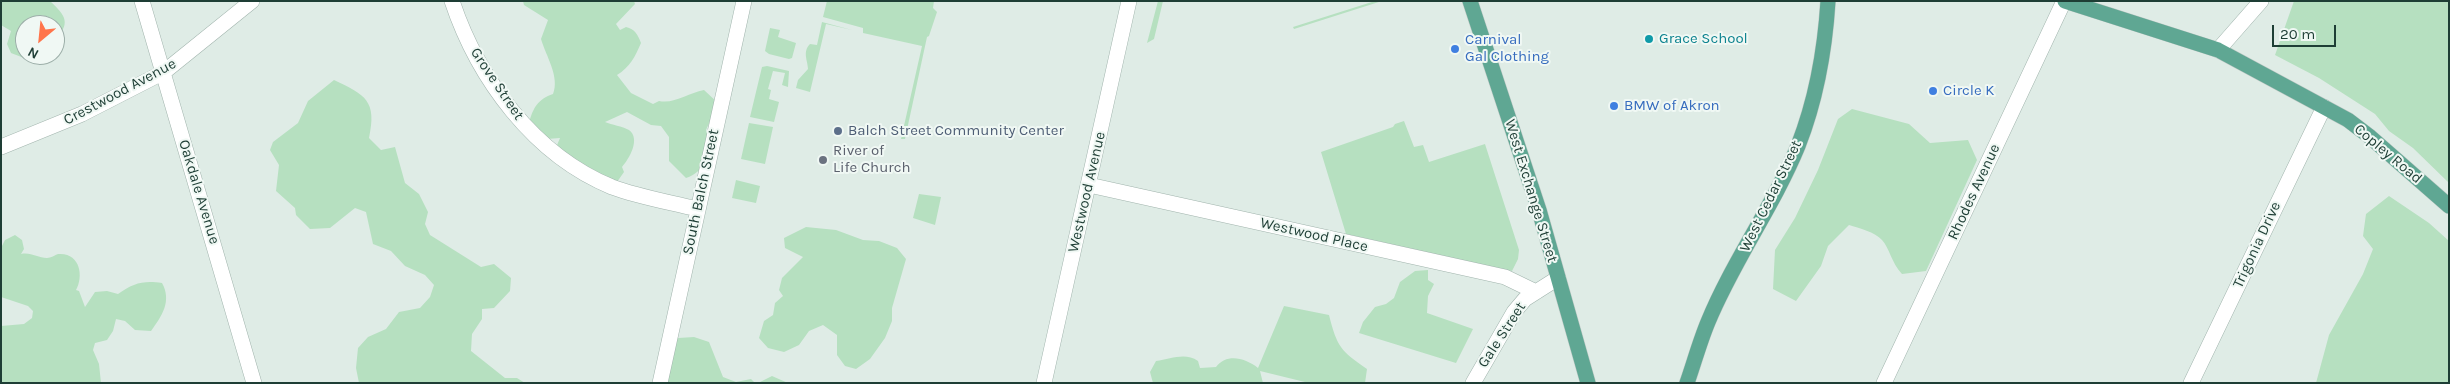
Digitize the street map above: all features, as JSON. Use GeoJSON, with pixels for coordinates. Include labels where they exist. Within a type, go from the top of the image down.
{"type":"FeatureCollection","features":[{"type":"Feature","properties":{"kind":"main road","name":"West Exchange Street"},"geometry":{"type":"LineString","coordinates":[[1470,1],[1539,210],[1588,383]]}},
{"type":"Feature","properties":{"kind":"main road","name":"West Cedar Street"},"geometry":{"type":"LineString","coordinates":[[1686,383],[1708,321],[1786,175],[1799,144],[1815,96],[1826,27],[1828,1]]}},
{"type":"Feature","properties":{"kind":"main road","name":"Copley Road"},"geometry":{"type":"LineString","coordinates":[[2064,1],[2218,50],[2324,107],[2369,136],[2449,206]]}},
{"type":"Feature","properties":{"kind":"street","name":"Oakdale Avenue"},"geometry":{"type":"LineString","coordinates":[[142,1],[254,383]]}},
{"type":"Feature","properties":{"kind":"street","name":"Crestwood Avenue"},"geometry":{"type":"LineString","coordinates":[[1,147],[82,114],[164,72],[252,1]]}},
{"type":"Feature","properties":{"kind":"street","name":"Grove Street"},"geometry":{"type":"LineString","coordinates":[[452,1],[474,53],[494,85],[516,116],[552,152],[580,171],[610,186],[626,192],[697,209]]}},
{"type":"Feature","properties":{"kind":"street","name":"South Balch Street"},"geometry":{"type":"LineString","coordinates":[[660,383],[744,1]]}},
{"type":"Feature","properties":{"kind":"street","name":"Westwood Avenue"},"geometry":{"type":"LineString","coordinates":[[1044,383],[1129,1]]}},
{"type":"Feature","properties":{"kind":"street","name":"Rhodes Avenue"},"geometry":{"type":"LineString","coordinates":[[1884,383],[2064,1]]}},
{"type":"Feature","properties":{"kind":"street"},"geometry":{"type":"LineString","coordinates":[[2218,50],[2260,1]]}},
{"type":"Feature","properties":{"kind":"street","name":"Trigonia Drive"},"geometry":{"type":"LineString","coordinates":[[2191,383],[2324,107]]}},
{"type":"Feature","properties":{"kind":"street","name":"Westwood Place"},"geometry":{"type":"LineString","coordinates":[[1089,185],[1505,277],[1536,292]]}},
{"type":"Feature","properties":{"kind":"street","name":"Gale Street"},"geometry":{"type":"LineString","coordinates":[[1473,383],[1514,312],[1525,299],[1558,278]]}},
{"type":"Feature","properties":{"kind":"green space"},"geometry":{"type":"Polygon","coordinates":[[[1,1],[50,1],[63,15],[15,15],[15,55],[11,53],[7,44],[11,31],[1,25],[1,1]]]}},
{"type":"Feature","properties":{"kind":"green space"},"geometry":{"type":"Polygon","coordinates":[[[523,1],[634,1],[635,4],[616,24],[620,30],[626,27],[634,31],[641,43],[632,61],[617,75],[631,93],[653,104],[659,101],[676,100],[704,90],[718,103],[706,130],[709,145],[708,152],[699,171],[686,178],[669,161],[669,137],[661,126],[651,125],[627,112],[605,122],[629,130],[634,138],[633,149],[622,167],[624,172],[617,182],[555,150],[560,138],[547,139],[529,123],[537,105],[543,99],[553,94],[555,87],[552,66],[541,39],[548,20],[524,5],[523,1]]]}},
{"type":"Feature","properties":{"kind":"green space"},"geometry":{"type":"Polygon","coordinates":[[[827,1],[934,1],[933,8],[937,12],[927,37],[905,139],[901,139],[922,46],[863,33],[863,28],[823,17],[827,1]]]}},
{"type":"Feature","properties":{"kind":"green space"},"geometry":{"type":"Polygon","coordinates":[[[1158,1],[1163,1],[1154,39],[1147,43],[1158,1]]]}},
{"type":"Feature","properties":{"kind":"green space"},"geometry":{"type":"Polygon","coordinates":[[[1375,1],[1382,1],[1294,29],[1293,27],[1375,1]]]}},
{"type":"Feature","properties":{"kind":"green space"},"geometry":{"type":"Polygon","coordinates":[[[2294,1],[2449,1],[2449,183],[2413,148],[2389,131],[2375,114],[2319,78],[2275,55],[2294,1]]]}},
{"type":"Feature","properties":{"kind":"green space"},"geometry":{"type":"Polygon","coordinates":[[[822,22],[852,30],[826,24],[810,92],[796,88],[798,80],[808,69],[806,50],[810,44],[817,45],[822,22]]]}},
{"type":"Feature","properties":{"kind":"green space"},"geometry":{"type":"Polygon","coordinates":[[[770,28],[780,30],[778,37],[796,43],[792,58],[769,54],[765,51],[770,28]]]}},
{"type":"Feature","properties":{"kind":"green space"},"geometry":{"type":"Polygon","coordinates":[[[767,66],[789,71],[788,87],[782,85],[785,73],[773,71],[768,89],[771,90],[769,99],[779,102],[774,122],[750,117],[762,67],[767,66]]]}},
{"type":"Feature","properties":{"kind":"green space"},"geometry":{"type":"Polygon","coordinates":[[[334,80],[361,95],[370,107],[371,126],[369,138],[381,150],[395,147],[405,183],[419,194],[428,212],[425,224],[430,235],[481,267],[494,264],[511,278],[510,291],[494,308],[482,309],[482,319],[472,334],[471,351],[505,378],[517,378],[525,383],[359,383],[356,368],[358,348],[368,337],[386,329],[399,312],[420,308],[430,297],[434,285],[425,275],[405,266],[391,251],[373,244],[366,212],[355,208],[330,228],[310,229],[296,215],[295,208],[276,191],[279,165],[270,150],[273,142],[298,123],[308,101],[334,80]]]}},
{"type":"Feature","properties":{"kind":"green space"},"geometry":{"type":"Polygon","coordinates":[[[1852,109],[1909,124],[1930,143],[1968,140],[1977,160],[1926,271],[1902,274],[1879,237],[1849,225],[1828,246],[1821,266],[1796,301],[1773,289],[1775,250],[1795,218],[1818,170],[1838,119],[1852,109]]]}},
{"type":"Feature","properties":{"kind":"green space"},"geometry":{"type":"Polygon","coordinates":[[[1404,121],[1414,147],[1423,145],[1429,162],[1485,144],[1519,250],[1518,259],[1512,271],[1346,234],[1321,152],[1393,127],[1395,124],[1404,121]]]}},
{"type":"Feature","properties":{"kind":"green space"},"geometry":{"type":"Polygon","coordinates":[[[749,123],[773,127],[765,164],[741,159],[749,123]]]}},
{"type":"Feature","properties":{"kind":"green space"},"geometry":{"type":"Polygon","coordinates":[[[736,180],[760,186],[756,203],[732,198],[736,180]]]}},
{"type":"Feature","properties":{"kind":"green space"},"geometry":{"type":"Polygon","coordinates":[[[919,194],[941,197],[935,225],[913,218],[919,194]]]}},
{"type":"Feature","properties":{"kind":"green space"},"geometry":{"type":"Polygon","coordinates":[[[2389,196],[2429,223],[2449,241],[2449,383],[2316,383],[2329,335],[2363,274],[2373,249],[2363,236],[2366,214],[2389,196]]]}},
{"type":"Feature","properties":{"kind":"green space"},"geometry":{"type":"Polygon","coordinates":[[[806,227],[836,230],[863,240],[879,241],[897,248],[906,259],[892,308],[892,321],[885,338],[870,359],[856,369],[845,366],[837,355],[837,335],[823,325],[809,331],[799,345],[784,352],[768,348],[759,338],[764,321],[773,315],[775,303],[783,296],[779,290],[782,278],[803,257],[785,248],[784,238],[806,227]]]}},
{"type":"Feature","properties":{"kind":"green space"},"geometry":{"type":"Polygon","coordinates":[[[15,235],[22,240],[24,249],[21,254],[47,258],[58,254],[65,254],[75,261],[80,272],[76,290],[79,291],[85,307],[95,292],[107,291],[118,294],[139,283],[162,283],[166,302],[159,320],[151,331],[135,330],[125,321],[116,319],[113,331],[107,340],[95,343],[93,350],[99,364],[101,383],[1,383],[1,326],[24,324],[32,318],[33,311],[28,306],[1,297],[1,248],[5,240],[15,235]]]}},
{"type":"Feature","properties":{"kind":"green space"},"geometry":{"type":"Polygon","coordinates":[[[1428,270],[1428,280],[1434,284],[1428,296],[1427,313],[1473,329],[1456,363],[1359,333],[1363,322],[1375,307],[1386,304],[1394,298],[1400,282],[1415,271],[1428,270]]]}},
{"type":"Feature","properties":{"kind":"green space"},"geometry":{"type":"Polygon","coordinates":[[[1284,306],[1329,315],[1341,347],[1367,369],[1365,383],[1309,383],[1260,371],[1263,383],[1153,383],[1150,372],[1156,361],[1178,357],[1193,358],[1198,361],[1200,368],[1216,367],[1225,360],[1236,358],[1258,368],[1284,306]]]}},
{"type":"Feature","properties":{"kind":"green space"},"geometry":{"type":"Polygon","coordinates":[[[694,337],[709,342],[723,377],[736,382],[751,379],[755,383],[664,383],[671,346],[678,338],[694,337]]]}},
{"type":"Feature","properties":{"kind":"green space"},"geometry":{"type":"Polygon","coordinates":[[[772,376],[788,383],[758,383],[772,376]]]}},
{"type":"Feature","properties":{"kind":"place","name":"Grace School"},"geometry":{"type":"Point","coordinates":[1649,39]}},
{"type":"Feature","properties":{"kind":"place","name":"Carnival Gal Clothing"},"geometry":{"type":"Point","coordinates":[1455,49]}},
{"type":"Feature","properties":{"kind":"place","name":"Circle K"},"geometry":{"type":"Point","coordinates":[1933,91]}},
{"type":"Feature","properties":{"kind":"place","name":"BMW of Akron"},"geometry":{"type":"Point","coordinates":[1614,106]}},
{"type":"Feature","properties":{"kind":"place","name":"Balch Street Community Center"},"geometry":{"type":"Point","coordinates":[838,131]}},
{"type":"Feature","properties":{"kind":"place","name":"River of Life Church"},"geometry":{"type":"Point","coordinates":[823,160]}}]}
